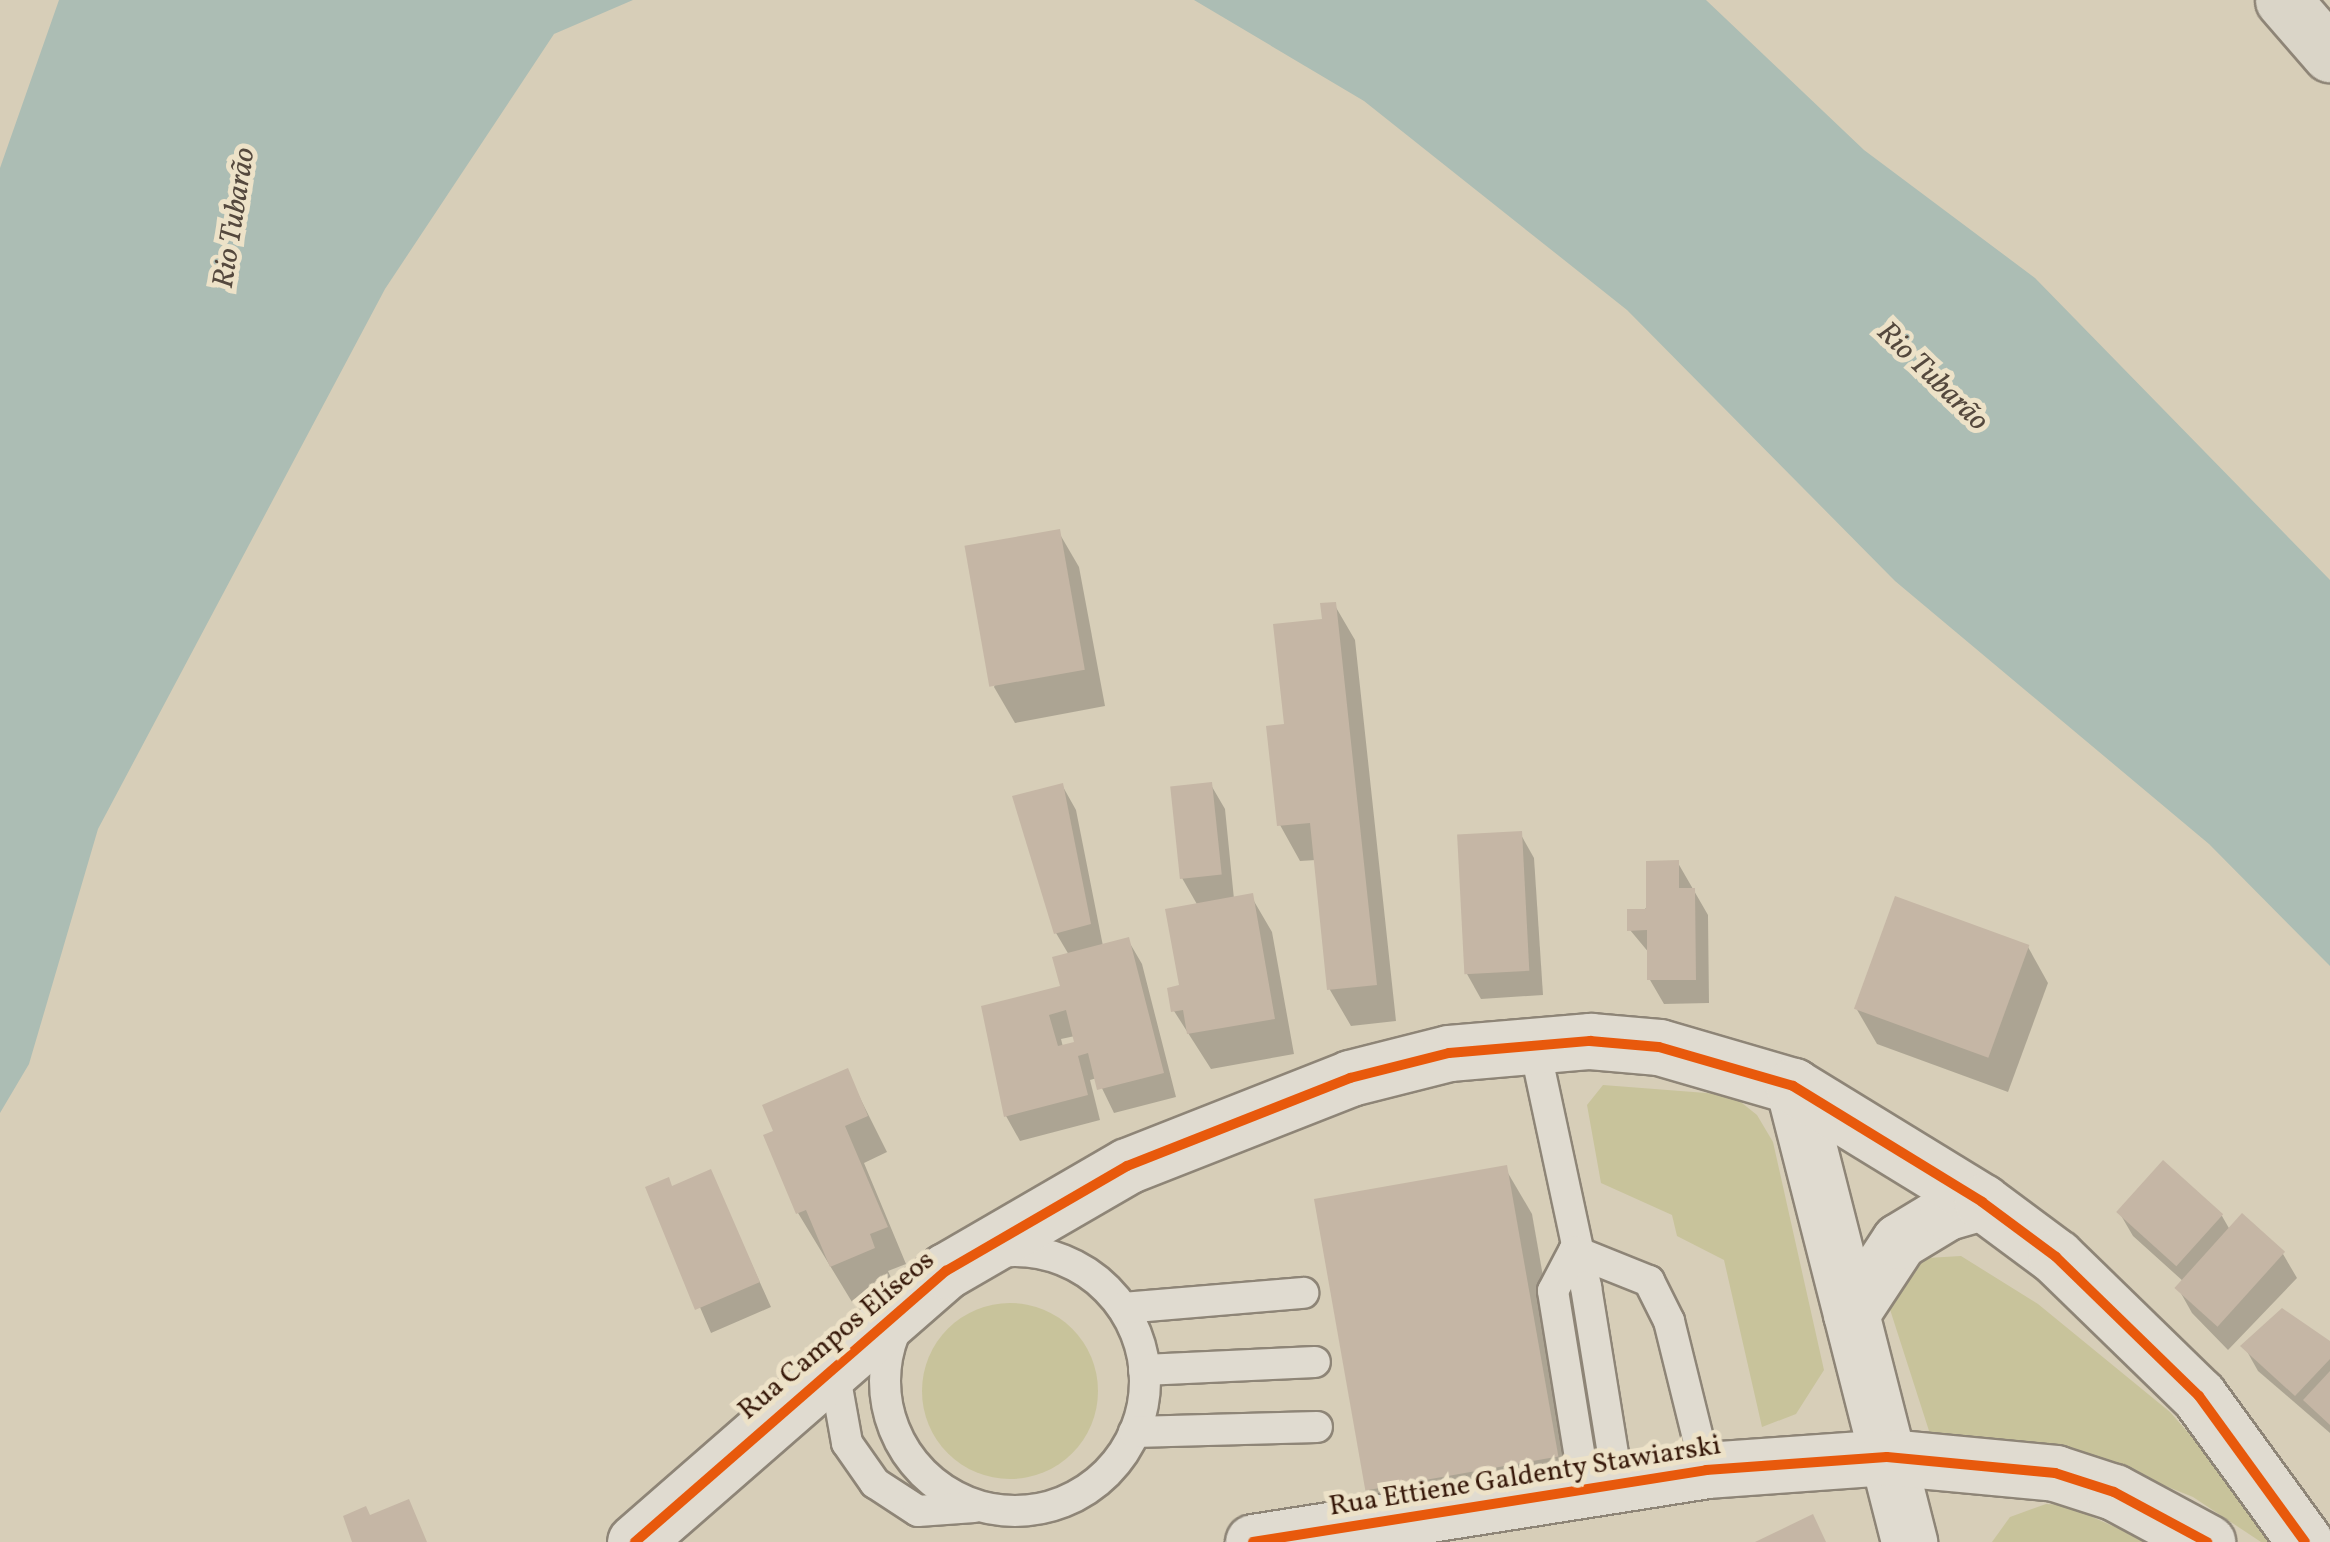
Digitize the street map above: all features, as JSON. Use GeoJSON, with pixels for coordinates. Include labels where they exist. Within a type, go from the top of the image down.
{"type":"FeatureCollection","features":[{"type":"Feature","properties":{"kind":"main road"},"geometry":{"type":"LineString","coordinates":[[2283,0],[2330,54]]}},
{"type":"Feature","properties":{"kind":"street","name":"Rua Campos Elíseos"},"geometry":{"type":"LineString","coordinates":[[635,1542],[833,1365],[946,1271],[1126,1166],[1242,1116],[1432,1057],[1534,1044],[1659,1047],[1793,1086]]}},
{"type":"Feature","properties":{"kind":"street"},"geometry":{"type":"LineString","coordinates":[[1793,1086],[1982,1202],[2056,1256],[2199,1396],[2305,1542]]}},
{"type":"Feature","properties":{"kind":"street"},"geometry":{"type":"LineString","coordinates":[[1793,1086],[1909,1542]]}},
{"type":"Feature","properties":{"kind":"street"},"geometry":{"type":"LineString","coordinates":[[1851,1314],[1899,1241],[1948,1212],[1982,1202]]}},
{"type":"Feature","properties":{"kind":"street","name":"Rua Ettiene Galdenty Stawiarski"},"geometry":{"type":"LineString","coordinates":[[1253,1542],[1706,1470],[1887,1457],[2055,1472],[2114,1492],[2207,1542]]}},
{"type":"Feature","properties":{"kind":"lane"},"geometry":{"type":"LineString","coordinates":[[1534,1044],[1574,1251],[1552,1291],[1601,1486]]}},
{"type":"Feature","properties":{"kind":"lane"},"geometry":{"type":"LineString","coordinates":[[1574,1251],[1649,1281],[1669,1321],[1706,1470]]}},
{"type":"Feature","properties":{"kind":"lane"},"geometry":{"type":"LineString","coordinates":[[833,1365],[847,1443],[875,1483],[918,1511],[980,1507],[1011,1512],[1071,1498],[1120,1459],[1134,1432],[1144,1370],[1122,1308],[1100,1283],[1042,1254],[1009,1252],[946,1271],[917,1295],[896,1326],[885,1400],[916,1468],[946,1492],[980,1507]]}},
{"type":"Feature","properties":{"kind":"lane"},"geometry":{"type":"LineString","coordinates":[[1122,1308],[1303,1293]]}},
{"type":"Feature","properties":{"kind":"lane"},"geometry":{"type":"LineString","coordinates":[[1144,1370],[1315,1362]]}},
{"type":"Feature","properties":{"kind":"lane"},"geometry":{"type":"LineString","coordinates":[[1134,1432],[1317,1427]]}},
{"type":"Feature","properties":{"kind":"shaded area"},"geometry":{"type":"Polygon","coordinates":[[[1603,1085],[1732,1095],[1757,1115],[1773,1142],[1824,1370],[1796,1414],[1762,1427],[1724,1260],[1677,1236],[1672,1215],[1601,1183],[1587,1105],[1603,1085]]]}},
{"type":"Feature","properties":{"kind":"shaded area"},"geometry":{"type":"Polygon","coordinates":[[[1961,1256],[2038,1304],[2170,1412],[2284,1542],[2261,1542],[2193,1497],[2091,1456],[1930,1434],[1886,1297],[1910,1267],[1927,1258],[1961,1256]]]}},
{"type":"Feature","properties":{"kind":"shaded area"},"geometry":{"type":"Polygon","coordinates":[[[1010,1303],[1044,1310],[1072,1329],[1091,1357],[1098,1391],[1091,1425],[1072,1453],[1044,1472],[1010,1479],[976,1472],[948,1453],[929,1425],[922,1391],[929,1357],[948,1329],[976,1310],[1010,1303]]]}},
{"type":"Feature","properties":{"kind":"shaded area"},"geometry":{"type":"Polygon","coordinates":[[[2046,1504],[2065,1505],[2149,1542],[1992,1542],[2010,1517],[2046,1504]]]}},
{"type":"Feature","properties":{"kind":"water","name":"Rio Tubarão"},"geometry":{"type":"Polygon","coordinates":[[[59,0],[633,0],[554,34],[385,289],[98,829],[29,1064],[0,1113],[0,168],[59,0]]]}},
{"type":"Feature","properties":{"kind":"water","name":"Rio Tubarão"},"geometry":{"type":"Polygon","coordinates":[[[1194,0],[1706,0],[1864,150],[2035,278],[2330,580],[2330,966],[2209,844],[1895,581],[1627,310],[1364,101],[1194,0]]]}},
{"type":"Feature","properties":{"kind":"building"},"geometry":{"type":"Polygon","coordinates":[[[1060,529],[1085,670],[989,687],[964,546],[1060,529]]]}},
{"type":"Feature","properties":{"kind":"building"},"geometry":{"type":"Polygon","coordinates":[[[1336,602],[1377,985],[1327,990],[1310,823],[1277,826],[1266,726],[1284,724],[1273,624],[1322,619],[1320,603],[1336,602]]]}},
{"type":"Feature","properties":{"kind":"building"},"geometry":{"type":"Polygon","coordinates":[[[1212,782],[1222,874],[1180,879],[1170,786],[1212,782]]]}},
{"type":"Feature","properties":{"kind":"building"},"geometry":{"type":"Polygon","coordinates":[[[1063,783],[1091,924],[1054,934],[1012,796],[1063,783]]]}},
{"type":"Feature","properties":{"kind":"building"},"geometry":{"type":"Polygon","coordinates":[[[1522,831],[1529,971],[1464,974],[1457,834],[1522,831]]]}},
{"type":"Feature","properties":{"kind":"building"},"geometry":{"type":"Polygon","coordinates":[[[1679,860],[1679,888],[1695,888],[1696,980],[1647,980],[1647,930],[1627,931],[1627,909],[1646,909],[1646,861],[1679,860]]]}},
{"type":"Feature","properties":{"kind":"building"},"geometry":{"type":"Polygon","coordinates":[[[1253,893],[1275,1019],[1187,1034],[1183,1010],[1171,1012],[1167,988],[1179,985],[1165,909],[1253,893]]]}},
{"type":"Feature","properties":{"kind":"building"},"geometry":{"type":"Polygon","coordinates":[[[1895,896],[2029,945],[1988,1058],[1854,1009],[1895,896]]]}},
{"type":"Feature","properties":{"kind":"building"},"geometry":{"type":"Polygon","coordinates":[[[1129,937],[1164,1073],[1097,1090],[1088,1053],[1078,1056],[1088,1095],[1004,1117],[981,1006],[1060,986],[1052,957],[1129,937]],[[1066,1010],[1049,1015],[1058,1046],[1074,1042],[1066,1010]]]}},
{"type":"Feature","properties":{"kind":"building"},"geometry":{"type":"Polygon","coordinates":[[[848,1068],[868,1116],[845,1126],[888,1227],[870,1234],[875,1248],[830,1267],[806,1210],[796,1214],[763,1135],[773,1131],[762,1105],[848,1068]]]}},
{"type":"Feature","properties":{"kind":"building"},"geometry":{"type":"Polygon","coordinates":[[[2163,1160],[2223,1214],[2176,1266],[2116,1212],[2163,1160]]]}},
{"type":"Feature","properties":{"kind":"building"},"geometry":{"type":"Polygon","coordinates":[[[1507,1165],[1558,1457],[1365,1491],[1314,1199],[1507,1165]]]}},
{"type":"Feature","properties":{"kind":"building"},"geometry":{"type":"Polygon","coordinates":[[[711,1169],[760,1282],[695,1310],[645,1187],[669,1177],[672,1186],[711,1169]]]}},
{"type":"Feature","properties":{"kind":"building"},"geometry":{"type":"Polygon","coordinates":[[[2242,1213],[2285,1252],[2218,1327],[2174,1288],[2242,1213]]]}},
{"type":"Feature","properties":{"kind":"building"},"geometry":{"type":"Polygon","coordinates":[[[2282,1308],[2330,1341],[2330,1359],[2295,1396],[2240,1346],[2282,1308]]]}},
{"type":"Feature","properties":{"kind":"building"},"geometry":{"type":"Polygon","coordinates":[[[2330,1371],[2330,1425],[2303,1400],[2330,1371]]]}},
{"type":"Feature","properties":{"kind":"building"},"geometry":{"type":"Polygon","coordinates":[[[409,1499],[427,1542],[352,1542],[343,1516],[366,1506],[370,1515],[409,1499]]]}},
{"type":"Feature","properties":{"kind":"building"},"geometry":{"type":"Polygon","coordinates":[[[1813,1514],[1826,1542],[1755,1542],[1813,1514]]]}},
{"type":"Feature","properties":{"kind":"cycle path"},"geometry":{"type":"LineString","coordinates":[[635,1542],[946,1271],[1127,1166],[1350,1078],[1449,1053],[1590,1041],[1659,1047],[1793,1086],[1982,1202],[2056,1257],[2199,1396],[2305,1542]]}},
{"type":"Feature","properties":{"kind":"cycle path"},"geometry":{"type":"LineString","coordinates":[[1253,1542],[1706,1470],[1887,1457],[2055,1473],[2114,1492],[2207,1542]]}}]}
